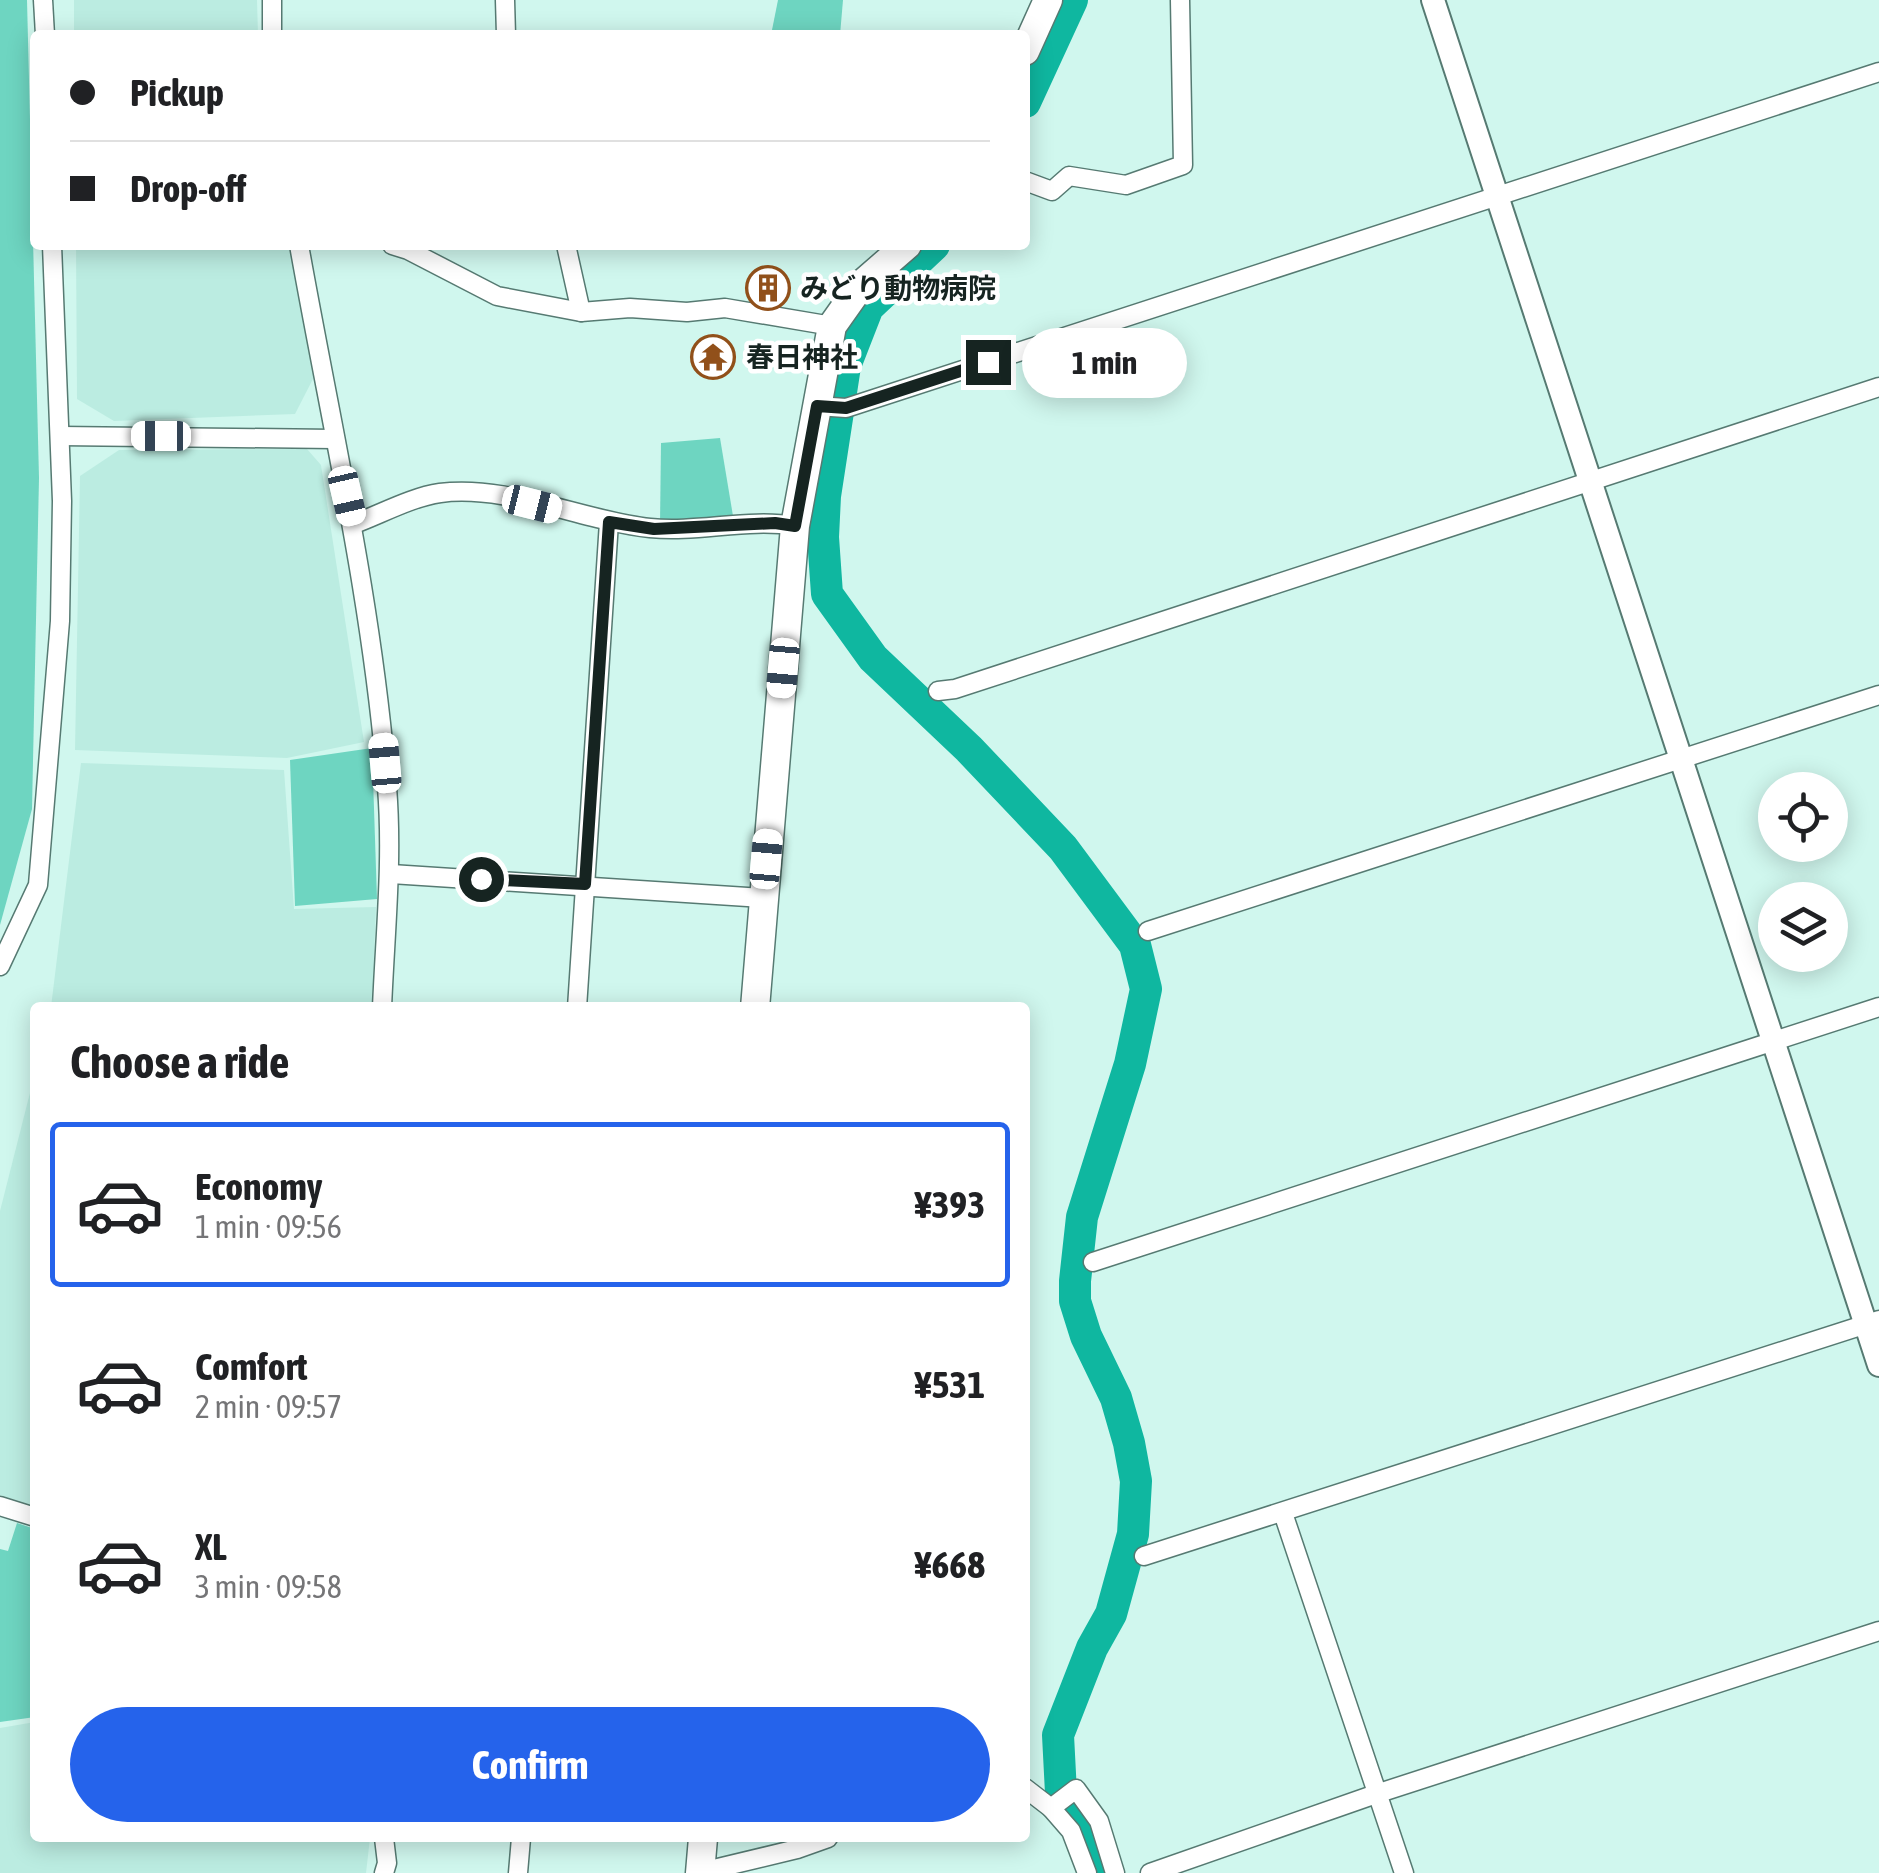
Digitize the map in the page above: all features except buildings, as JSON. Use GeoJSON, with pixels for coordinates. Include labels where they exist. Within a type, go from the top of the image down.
{"type":"FeatureCollection","features":[{"type":"Feature","properties":{"kind":"main road"},"geometry":{"type":"LineString","coordinates":[[1030,40],[1048,0]]}},
{"type":"Feature","properties":{"kind":"main road"},"geometry":{"type":"LineString","coordinates":[[755,1002],[795,526],[832,326],[860,285],[901,250]]}},
{"type":"Feature","properties":{"kind":"main road"},"geometry":{"type":"LineString","coordinates":[[700,1872],[702,1842]]}},
{"type":"Feature","properties":{"kind":"street"},"geometry":{"type":"LineString","coordinates":[[44,0],[45,30]]}},
{"type":"Feature","properties":{"kind":"street"},"geometry":{"type":"LineString","coordinates":[[272,0],[272,30]]}},
{"type":"Feature","properties":{"kind":"street"},"geometry":{"type":"LineString","coordinates":[[505,0],[506,30]]}},
{"type":"Feature","properties":{"kind":"street"},"geometry":{"type":"LineString","coordinates":[[1030,184],[1052,191],[1069,176],[1126,184],[1183,165],[1180,0]]}},
{"type":"Feature","properties":{"kind":"street"},"geometry":{"type":"LineString","coordinates":[[1433,0],[1774,1041],[1873,1322],[1879,1364]]}},
{"type":"Feature","properties":{"kind":"street"},"geometry":{"type":"LineString","coordinates":[[817,406],[846,408],[1879,72]]}},
{"type":"Feature","properties":{"kind":"street"},"geometry":{"type":"LineString","coordinates":[[0,966],[38,885],[60,622],[60,436],[52,250]]}},
{"type":"Feature","properties":{"kind":"street"},"geometry":{"type":"LineString","coordinates":[[300,250],[334,439],[354,524],[380,709],[391,874],[382,1002]]}},
{"type":"Feature","properties":{"kind":"street"},"geometry":{"type":"LineString","coordinates":[[408,250],[497,296],[582,312],[724,308],[832,326]]}},
{"type":"Feature","properties":{"kind":"street"},"geometry":{"type":"LineString","coordinates":[[567,250],[582,312]]}},
{"type":"Feature","properties":{"kind":"street"},"geometry":{"type":"LineString","coordinates":[[938,690],[954,689],[1879,387]]}},
{"type":"Feature","properties":{"kind":"street"},"geometry":{"type":"LineString","coordinates":[[60,436],[334,439]]}},
{"type":"Feature","properties":{"kind":"street"},"geometry":{"type":"LineString","coordinates":[[354,524],[439,493],[494,494],[654,529],[775,523],[795,526]]}},
{"type":"Feature","properties":{"kind":"street"},"geometry":{"type":"LineString","coordinates":[[576,1002],[609,522]]}},
{"type":"Feature","properties":{"kind":"street"},"geometry":{"type":"LineString","coordinates":[[1148,931],[1879,695]]}},
{"type":"Feature","properties":{"kind":"street"},"geometry":{"type":"LineString","coordinates":[[391,874],[763,898]]}},
{"type":"Feature","properties":{"kind":"street"},"geometry":{"type":"LineString","coordinates":[[1093,1262],[1879,1007]]}},
{"type":"Feature","properties":{"kind":"street"},"geometry":{"type":"LineString","coordinates":[[1144,1556],[1873,1322]]}},
{"type":"Feature","properties":{"kind":"street"},"geometry":{"type":"LineString","coordinates":[[0,1506],[30,1515]]}},
{"type":"Feature","properties":{"kind":"street"},"geometry":{"type":"LineString","coordinates":[[1282,1513],[1404,1873]]}},
{"type":"Feature","properties":{"kind":"street"},"geometry":{"type":"LineString","coordinates":[[1150,1873],[1376,1794],[1879,1631]]}},
{"type":"Feature","properties":{"kind":"street"},"geometry":{"type":"LineString","coordinates":[[1059,1801],[1076,1789],[1100,1822],[1115,1873]]}},
{"type":"Feature","properties":{"kind":"street"},"geometry":{"type":"LineString","coordinates":[[1030,1790],[1059,1801],[1088,1873]]}},
{"type":"Feature","properties":{"kind":"street"},"geometry":{"type":"LineString","coordinates":[[384,1842],[384,1873]]}},
{"type":"Feature","properties":{"kind":"street"},"geometry":{"type":"LineString","coordinates":[[518,1873],[521,1842]]}},
{"type":"Feature","properties":{"kind":"street"},"geometry":{"type":"LineString","coordinates":[[700,1872],[818,1842]]}},
{"type":"Feature","properties":{"kind":"shaded area"},"geometry":{"type":"Polygon","coordinates":[[[74,0],[257,0],[258,30],[74,30],[74,0]]]}},
{"type":"Feature","properties":{"kind":"shaded area"},"geometry":{"type":"Polygon","coordinates":[[[76,250],[290,250],[315,375],[295,414],[114,421],[77,399],[76,250]]]}},
{"type":"Feature","properties":{"kind":"shaded area"},"geometry":{"type":"Polygon","coordinates":[[[307,449],[321,465],[364,742],[287,758],[75,750],[80,476],[119,450],[307,449]]]}},
{"type":"Feature","properties":{"kind":"shaded area"},"geometry":{"type":"Polygon","coordinates":[[[81,763],[284,770],[294,909],[376,907],[372,1002],[52,1002],[81,763]]]}},
{"type":"Feature","properties":{"kind":"shaded area"},"geometry":{"type":"Polygon","coordinates":[[[30,1093],[30,1504],[0,1495],[0,1211],[30,1093]]]}},
{"type":"Feature","properties":{"kind":"shaded area"},"geometry":{"type":"Polygon","coordinates":[[[30,1723],[30,1842],[370,1842],[366,1873],[0,1873],[0,1728],[30,1723]]]}},
{"type":"Feature","properties":{"kind":"green space"},"geometry":{"type":"Polygon","coordinates":[[[0,0],[27,0],[30,250],[33,250],[39,478],[32,809],[0,925],[0,0]]]}},
{"type":"Feature","properties":{"kind":"green space"},"geometry":{"type":"Polygon","coordinates":[[[778,0],[843,0],[840,30],[772,30],[778,0]]]}},
{"type":"Feature","properties":{"kind":"green space"},"geometry":{"type":"Polygon","coordinates":[[[720,438],[734,522],[660,524],[661,443],[720,438]]]}},
{"type":"Feature","properties":{"kind":"green space"},"geometry":{"type":"Polygon","coordinates":[[[372,748],[377,899],[295,906],[290,760],[372,748]]]}},
{"type":"Feature","properties":{"kind":"green space"},"geometry":{"type":"Polygon","coordinates":[[[17,1523],[30,1527],[30,1718],[0,1722],[0,1549],[8,1551],[17,1523]]]}},
{"type":"Feature","properties":{"kind":"waterway"},"geometry":{"type":"LineString","coordinates":[[1030,91],[1072,0]]}},
{"type":"Feature","properties":{"kind":"waterway"},"geometry":{"type":"LineString","coordinates":[[929,250],[868,307],[845,366],[825,496],[827,594],[873,658],[969,749],[1063,848],[1135,945],[1146,989],[1130,1064],[1082,1217],[1075,1281],[1075,1301],[1086,1336],[1116,1398],[1136,1481],[1133,1534],[1111,1614],[1092,1648],[1058,1735],[1061,1793],[1104,1873]]}},
{"type":"Feature","properties":{"kind":"place","name":"みどり動物病院"},"geometry":{"type":"Point","coordinates":[768,288]}},
{"type":"Feature","properties":{"kind":"place","name":"春日神社"},"geometry":{"type":"Point","coordinates":[713,357]}},
{"type":"Feature","properties":{"kind":"route"},"geometry":{"type":"LineString","coordinates":[[481,879],[585,884],[609,522],[654,529],[775,523],[795,526],[817,406],[846,408],[988,362]]}}]}
